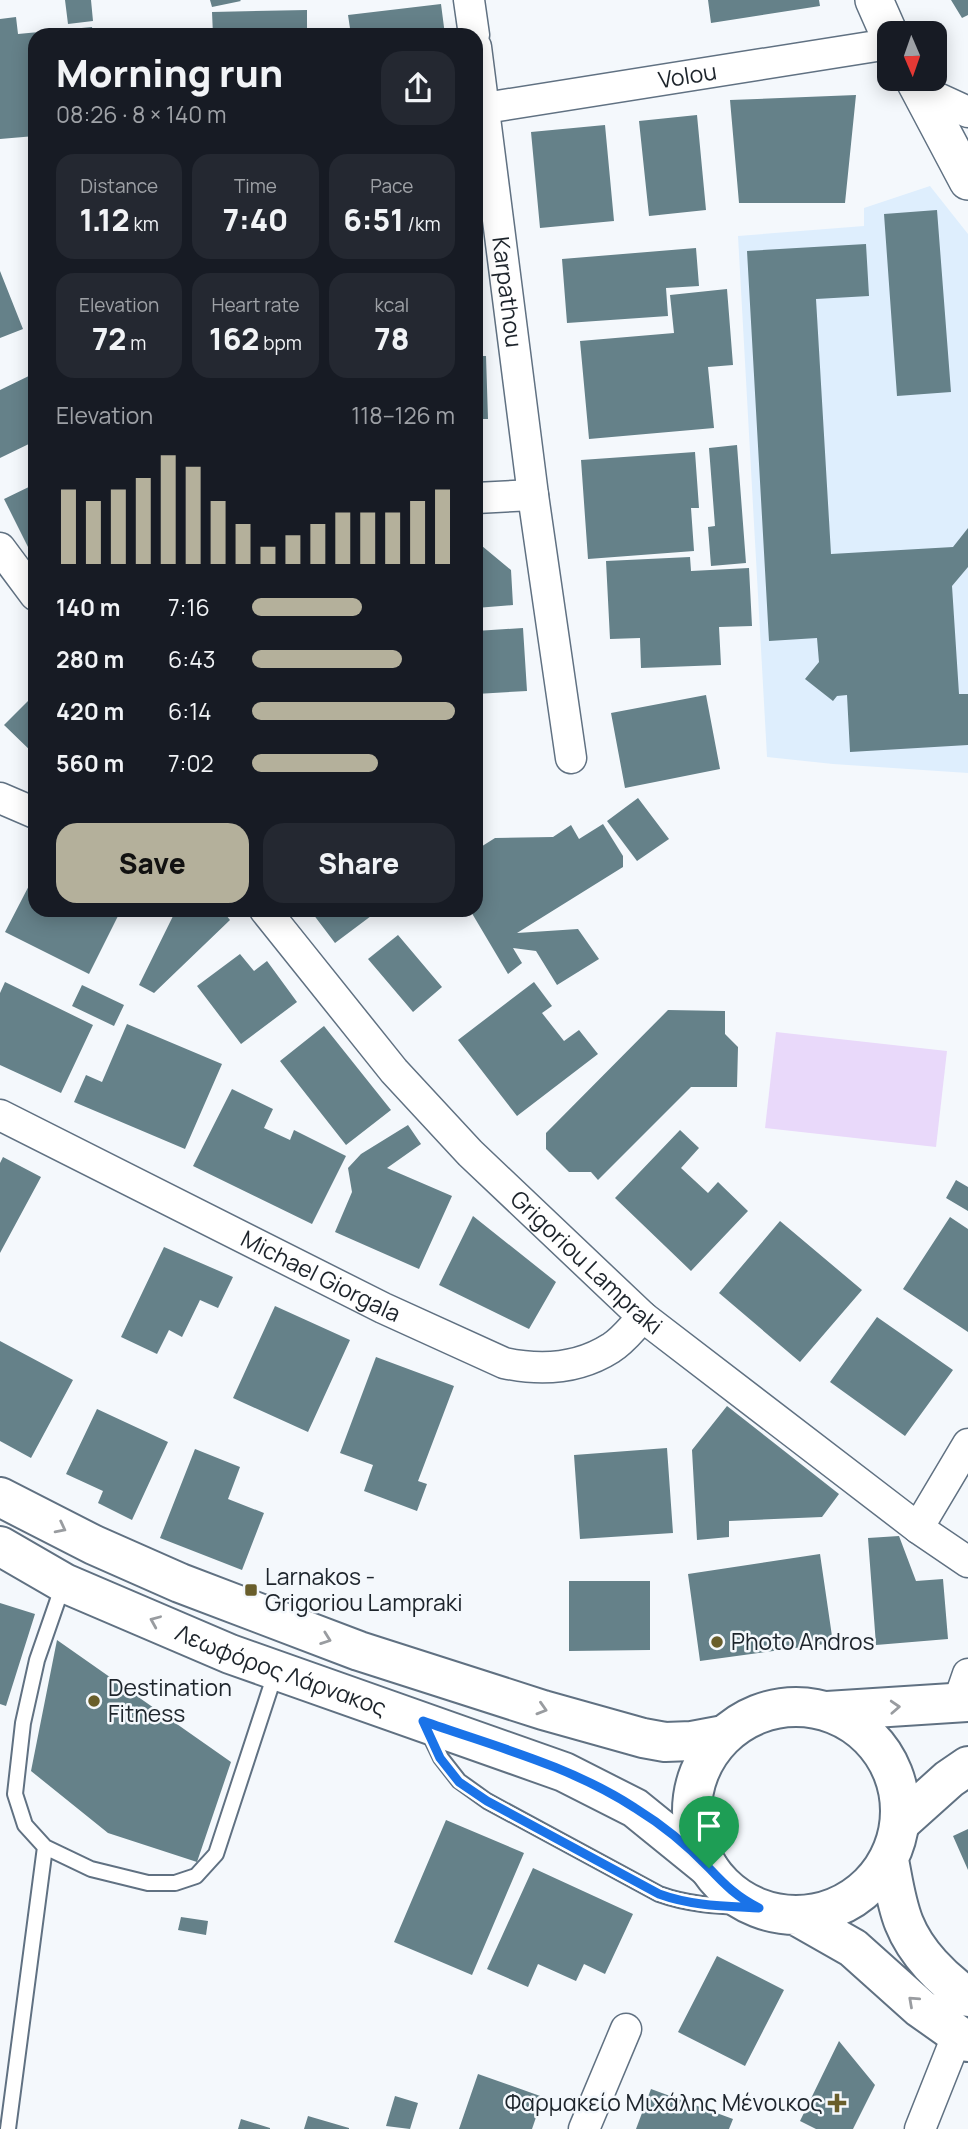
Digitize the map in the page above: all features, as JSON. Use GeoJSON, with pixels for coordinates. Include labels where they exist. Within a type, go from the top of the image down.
{"type":"FeatureCollection","features":[{"type":"Feature","properties":{"kind":"main road","name":"Λεωφόρος Λάρνακος"},"geometry":{"type":"LineString","coordinates":[[0,1497],[94,1545],[180,1584],[359,1651],[544,1710],[643,1738],[665,1742],[692,1741],[724,1735]]}},
{"type":"Feature","properties":{"kind":"main road","name":"Λεωφόρος Λάρνακος"},"geometry":{"type":"LineString","coordinates":[[0,1546],[64,1583],[275,1671],[564,1772],[608,1792],[660,1826],[709,1868],[729,1891],[759,1908],[776,1913],[795,1915],[832,1909],[865,1890],[889,1860],[897,1842],[901,1802],[897,1783],[882,1750],[859,1726],[827,1711],[810,1707],[764,1711],[743,1721],[724,1735],[701,1766],[693,1795],[691,1811],[696,1841],[709,1868]]}},
{"type":"Feature","properties":{"kind":"main road"},"geometry":{"type":"LineString","coordinates":[[827,1711],[965,1693]]}},
{"type":"Feature","properties":{"kind":"main road"},"geometry":{"type":"LineString","coordinates":[[901,1822],[949,1779],[968,1766]]}},
{"type":"Feature","properties":{"kind":"main road"},"geometry":{"type":"LineString","coordinates":[[889,1860],[899,1908],[915,1944],[932,1965],[968,1997]]}},
{"type":"Feature","properties":{"kind":"main road","name":"Λεωφόρος Λάρνακος"},"geometry":{"type":"LineString","coordinates":[[795,1915],[853,1948],[920,2008],[962,2039]]}},
{"type":"Feature","properties":{"kind":"street"},"geometry":{"type":"LineString","coordinates":[[469,0],[473,28]]}},
{"type":"Feature","properties":{"kind":"street"},"geometry":{"type":"LineString","coordinates":[[874,0],[883,21]]}},
{"type":"Feature","properties":{"kind":"street","name":"Volou"},"geometry":{"type":"LineString","coordinates":[[485,108],[877,46]]}},
{"type":"Feature","properties":{"kind":"street"},"geometry":{"type":"LineString","coordinates":[[921,91],[968,181]]}},
{"type":"Feature","properties":{"kind":"street"},"geometry":{"type":"LineString","coordinates":[[930,91],[968,112]]}},
{"type":"Feature","properties":{"kind":"street","name":"Karpathou"},"geometry":{"type":"LineString","coordinates":[[483,94],[533,495],[571,758]]}},
{"type":"Feature","properties":{"kind":"street"},"geometry":{"type":"LineString","coordinates":[[483,498],[533,495]]}},
{"type":"Feature","properties":{"kind":"street"},"geometry":{"type":"LineString","coordinates":[[0,548],[28,586]]}},
{"type":"Feature","properties":{"kind":"street"},"geometry":{"type":"LineString","coordinates":[[0,798],[28,810]]}},
{"type":"Feature","properties":{"kind":"street","name":"Grigoriou Lampraki"},"geometry":{"type":"LineString","coordinates":[[271,917],[394,1071],[470,1153],[643,1317],[966,1565]]}},
{"type":"Feature","properties":{"kind":"street","name":"Michael Giorgala"},"geometry":{"type":"LineString","coordinates":[[0,1115],[383,1308],[504,1363],[552,1368],[582,1362],[613,1347],[643,1317]]}},
{"type":"Feature","properties":{"kind":"street"},"geometry":{"type":"LineString","coordinates":[[918,1528],[968,1444]]}},
{"type":"Feature","properties":{"kind":"street"},"geometry":{"type":"LineString","coordinates":[[584,2129],[626,2029]]}},
{"type":"Feature","properties":{"kind":"street"},"geometry":{"type":"LineString","coordinates":[[920,2129],[962,2039]]}},
{"type":"Feature","properties":{"kind":"lane"},"geometry":{"type":"LineString","coordinates":[[64,1583],[37,1660],[23,1723],[15,1794],[25,1825],[45,1847],[91,1869],[148,1883],[175,1883],[196,1876],[216,1854],[275,1671]]}},
{"type":"Feature","properties":{"kind":"lane"},"geometry":{"type":"LineString","coordinates":[[423,1721],[449,1770],[459,1782],[487,1801],[659,1894],[680,1902],[759,1908]]}},
{"type":"Feature","properties":{"kind":"lane"},"geometry":{"type":"LineString","coordinates":[[8,2129],[45,1847]]}},
{"type":"Feature","properties":{"kind":"shaded area"},"geometry":{"type":"Polygon","coordinates":[[[930,186],[968,234],[968,773],[767,757],[738,236],[864,226],[864,208],[930,186]]]}},
{"type":"Feature","properties":{"kind":"shaded area"},"geometry":{"type":"Polygon","coordinates":[[[776,1032],[947,1051],[936,1147],[765,1128],[776,1032]]]}},
{"type":"Feature","properties":{"kind":"building"},"geometry":{"type":"Polygon","coordinates":[[[65,0],[91,0],[93,21],[68,24],[65,0]]]}},
{"type":"Feature","properties":{"kind":"building"},"geometry":{"type":"Polygon","coordinates":[[[210,0],[240,0],[241,1],[212,7],[210,0]]]}},
{"type":"Feature","properties":{"kind":"building"},"geometry":{"type":"Polygon","coordinates":[[[708,0],[819,0],[820,6],[711,23],[708,0]]]}},
{"type":"Feature","properties":{"kind":"building"},"geometry":{"type":"Polygon","coordinates":[[[951,0],[968,0],[968,15],[962,18],[951,0]]]}},
{"type":"Feature","properties":{"kind":"building"},"geometry":{"type":"Polygon","coordinates":[[[441,4],[444,28],[350,28],[348,15],[441,4]]]}},
{"type":"Feature","properties":{"kind":"building"},"geometry":{"type":"Polygon","coordinates":[[[307,10],[307,28],[213,28],[212,12],[307,10]]]}},
{"type":"Feature","properties":{"kind":"building"},"geometry":{"type":"Polygon","coordinates":[[[16,17],[18,34],[28,33],[28,137],[0,139],[0,19],[16,17]]]}},
{"type":"Feature","properties":{"kind":"building"},"geometry":{"type":"Polygon","coordinates":[[[856,95],[845,203],[739,203],[730,100],[856,95]]]}},
{"type":"Feature","properties":{"kind":"building"},"geometry":{"type":"Polygon","coordinates":[[[697,115],[706,210],[649,216],[639,121],[697,115]]]}},
{"type":"Feature","properties":{"kind":"building"},"geometry":{"type":"Polygon","coordinates":[[[605,125],[614,221],[540,228],[531,132],[605,125]]]}},
{"type":"Feature","properties":{"kind":"building"},"geometry":{"type":"Polygon","coordinates":[[[937,210],[951,392],[897,396],[884,214],[937,210]]]}},
{"type":"Feature","properties":{"kind":"building"},"geometry":{"type":"Polygon","coordinates":[[[866,244],[869,296],[816,299],[831,554],[953,547],[968,528],[968,567],[952,586],[959,694],[968,694],[968,745],[850,752],[847,695],[837,696],[833,701],[805,679],[819,662],[817,638],[769,641],[747,251],[866,244]]]}},
{"type":"Feature","properties":{"kind":"building"},"geometry":{"type":"Polygon","coordinates":[[[696,248],[699,286],[666,288],[668,316],[567,323],[562,259],[696,248]]]}},
{"type":"Feature","properties":{"kind":"building"},"geometry":{"type":"Polygon","coordinates":[[[0,271],[23,329],[0,338],[0,271]]]}},
{"type":"Feature","properties":{"kind":"building"},"geometry":{"type":"Polygon","coordinates":[[[727,289],[733,365],[708,367],[714,428],[589,439],[580,341],[674,333],[670,295],[727,289]]]}},
{"type":"Feature","properties":{"kind":"building"},"geometry":{"type":"Polygon","coordinates":[[[483,356],[486,356],[488,419],[483,419],[483,356]]]}},
{"type":"Feature","properties":{"kind":"building"},"geometry":{"type":"Polygon","coordinates":[[[28,376],[28,444],[0,458],[0,390],[28,376]]]}},
{"type":"Feature","properties":{"kind":"building"},"geometry":{"type":"Polygon","coordinates":[[[737,445],[746,563],[711,566],[708,527],[715,526],[709,448],[737,445]]]}},
{"type":"Feature","properties":{"kind":"building"},"geometry":{"type":"Polygon","coordinates":[[[695,452],[699,508],[691,508],[694,551],[588,559],[581,460],[695,452]]]}},
{"type":"Feature","properties":{"kind":"building"},"geometry":{"type":"Polygon","coordinates":[[[28,487],[28,547],[4,499],[28,487]]]}},
{"type":"Feature","properties":{"kind":"building"},"geometry":{"type":"Polygon","coordinates":[[[483,547],[511,570],[513,605],[483,607],[483,547]]]}},
{"type":"Feature","properties":{"kind":"building"},"geometry":{"type":"Polygon","coordinates":[[[690,557],[691,571],[749,568],[752,626],[719,627],[721,665],[641,668],[640,638],[610,639],[606,561],[690,557]]]}},
{"type":"Feature","properties":{"kind":"building"},"geometry":{"type":"Polygon","coordinates":[[[523,628],[527,691],[483,694],[483,631],[523,628]]]}},
{"type":"Feature","properties":{"kind":"building"},"geometry":{"type":"Polygon","coordinates":[[[706,695],[720,769],[625,788],[611,713],[706,695]]]}},
{"type":"Feature","properties":{"kind":"building"},"geometry":{"type":"Polygon","coordinates":[[[28,701],[28,748],[4,725],[28,701]]]}},
{"type":"Feature","properties":{"kind":"building"},"geometry":{"type":"Polygon","coordinates":[[[638,798],[669,839],[637,861],[607,821],[638,798]]]}},
{"type":"Feature","properties":{"kind":"building"},"geometry":{"type":"Polygon","coordinates":[[[603,824],[623,856],[623,867],[517,933],[578,929],[599,959],[557,985],[536,951],[513,948],[522,963],[508,974],[474,917],[483,917],[483,846],[495,838],[553,837],[571,825],[579,839],[603,824]]]}},
{"type":"Feature","properties":{"kind":"building"},"geometry":{"type":"Polygon","coordinates":[[[28,888],[28,917],[118,917],[89,974],[5,932],[28,888]]]}},
{"type":"Feature","properties":{"kind":"building"},"geometry":{"type":"Polygon","coordinates":[[[173,917],[228,917],[230,920],[154,993],[139,985],[173,917]]]}},
{"type":"Feature","properties":{"kind":"building"},"geometry":{"type":"Polygon","coordinates":[[[315,917],[370,917],[335,943],[315,917]]]}},
{"type":"Feature","properties":{"kind":"building"},"geometry":{"type":"Polygon","coordinates":[[[398,935],[442,987],[413,1012],[368,959],[398,935]]]}},
{"type":"Feature","properties":{"kind":"building"},"geometry":{"type":"Polygon","coordinates":[[[240,954],[254,971],[267,961],[297,1002],[241,1044],[197,986],[240,954]]]}},
{"type":"Feature","properties":{"kind":"building"},"geometry":{"type":"Polygon","coordinates":[[[5,982],[93,1025],[61,1093],[0,1065],[0,993],[5,982]]]}},
{"type":"Feature","properties":{"kind":"building"},"geometry":{"type":"Polygon","coordinates":[[[534,982],[552,1006],[542,1013],[564,1041],[579,1030],[598,1054],[517,1116],[458,1040],[534,982]]]}},
{"type":"Feature","properties":{"kind":"building"},"geometry":{"type":"Polygon","coordinates":[[[82,985],[124,1005],[114,1026],[72,1006],[82,985]]]}},
{"type":"Feature","properties":{"kind":"building"},"geometry":{"type":"Polygon","coordinates":[[[668,1010],[725,1011],[725,1034],[738,1047],[737,1087],[691,1087],[598,1180],[591,1172],[569,1172],[546,1149],[546,1133],[668,1010]]]}},
{"type":"Feature","properties":{"kind":"building"},"geometry":{"type":"Polygon","coordinates":[[[127,1024],[222,1064],[185,1149],[74,1102],[86,1075],[102,1082],[127,1024]]]}},
{"type":"Feature","properties":{"kind":"building"},"geometry":{"type":"Polygon","coordinates":[[[324,1026],[391,1110],[346,1145],[280,1061],[324,1026]]]}},
{"type":"Feature","properties":{"kind":"building"},"geometry":{"type":"Polygon","coordinates":[[[232,1089],[273,1109],[264,1128],[290,1140],[294,1130],[346,1156],[312,1224],[193,1166],[232,1089]]]}},
{"type":"Feature","properties":{"kind":"building"},"geometry":{"type":"Polygon","coordinates":[[[408,1125],[421,1144],[387,1168],[452,1196],[419,1269],[335,1232],[352,1192],[348,1168],[361,1154],[408,1125]]]}},
{"type":"Feature","properties":{"kind":"building"},"geometry":{"type":"Polygon","coordinates":[[[680,1130],[699,1148],[681,1168],[708,1193],[718,1182],[748,1211],[691,1271],[615,1198],[680,1130]]]}},
{"type":"Feature","properties":{"kind":"building"},"geometry":{"type":"Polygon","coordinates":[[[3,1157],[41,1177],[0,1253],[0,1163],[3,1157]]]}},
{"type":"Feature","properties":{"kind":"building"},"geometry":{"type":"Polygon","coordinates":[[[956,1180],[968,1187],[968,1211],[946,1198],[956,1180]]]}},
{"type":"Feature","properties":{"kind":"building"},"geometry":{"type":"Polygon","coordinates":[[[473,1216],[556,1282],[529,1329],[439,1285],[473,1216]]]}},
{"type":"Feature","properties":{"kind":"building"},"geometry":{"type":"Polygon","coordinates":[[[950,1217],[968,1229],[968,1332],[903,1289],[950,1217]]]}},
{"type":"Feature","properties":{"kind":"building"},"geometry":{"type":"Polygon","coordinates":[[[780,1221],[862,1290],[800,1362],[719,1293],[780,1221]]]}},
{"type":"Feature","properties":{"kind":"building"},"geometry":{"type":"Polygon","coordinates":[[[164,1247],[233,1277],[218,1308],[200,1300],[182,1337],[169,1330],[157,1354],[121,1337],[164,1247]]]}},
{"type":"Feature","properties":{"kind":"building"},"geometry":{"type":"Polygon","coordinates":[[[275,1306],[350,1340],[308,1432],[233,1398],[275,1306]]]}},
{"type":"Feature","properties":{"kind":"building"},"geometry":{"type":"Polygon","coordinates":[[[877,1317],[953,1370],[905,1436],[830,1382],[877,1317]]]}},
{"type":"Feature","properties":{"kind":"building"},"geometry":{"type":"Polygon","coordinates":[[[0,1341],[73,1380],[31,1458],[0,1441],[0,1341]]]}},
{"type":"Feature","properties":{"kind":"building"},"geometry":{"type":"Polygon","coordinates":[[[376,1357],[454,1386],[418,1481],[427,1484],[417,1511],[364,1491],[373,1465],[340,1453],[376,1357]]]}},
{"type":"Feature","properties":{"kind":"building"},"geometry":{"type":"Polygon","coordinates":[[[727,1406],[839,1494],[822,1517],[729,1521],[729,1537],[697,1540],[692,1450],[727,1406]]]}},
{"type":"Feature","properties":{"kind":"building"},"geometry":{"type":"Polygon","coordinates":[[[97,1409],[168,1442],[132,1520],[98,1503],[103,1491],[66,1474],[97,1409]]]}},
{"type":"Feature","properties":{"kind":"building"},"geometry":{"type":"Polygon","coordinates":[[[667,1448],[673,1533],[580,1539],[574,1455],[667,1448]]]}},
{"type":"Feature","properties":{"kind":"building"},"geometry":{"type":"Polygon","coordinates":[[[195,1449],[240,1467],[228,1499],[264,1513],[242,1570],[160,1538],[195,1449]]]}},
{"type":"Feature","properties":{"kind":"building"},"geometry":{"type":"Polygon","coordinates":[[[899,1536],[916,1581],[943,1579],[948,1639],[876,1645],[868,1538],[899,1536]]]}},
{"type":"Feature","properties":{"kind":"building"},"geometry":{"type":"Polygon","coordinates":[[[820,1554],[833,1643],[700,1661],[688,1574],[820,1554]]]}},
{"type":"Feature","properties":{"kind":"building"},"geometry":{"type":"Polygon","coordinates":[[[569,1581],[650,1581],[650,1650],[569,1651],[569,1581]]]}},
{"type":"Feature","properties":{"kind":"building"},"geometry":{"type":"Polygon","coordinates":[[[0,1603],[35,1614],[6,1706],[0,1704],[0,1603]]]}},
{"type":"Feature","properties":{"kind":"building","name":"Destination Fitness"},"geometry":{"type":"Polygon","coordinates":[[[57,1640],[231,1762],[197,1862],[108,1833],[31,1771],[57,1640]]]}},
{"type":"Feature","properties":{"kind":"building"},"geometry":{"type":"Polygon","coordinates":[[[446,1820],[524,1853],[472,1975],[394,1942],[446,1820]]]}},
{"type":"Feature","properties":{"kind":"building"},"geometry":{"type":"Polygon","coordinates":[[[968,1829],[968,1870],[953,1836],[968,1829]]]}},
{"type":"Feature","properties":{"kind":"building"},"geometry":{"type":"Polygon","coordinates":[[[533,1868],[633,1914],[605,1974],[584,1964],[576,1981],[538,1964],[528,1987],[487,1969],[533,1868]]]}},
{"type":"Feature","properties":{"kind":"building"},"geometry":{"type":"Polygon","coordinates":[[[181,1917],[208,1921],[206,1935],[178,1930],[181,1917]]]}},
{"type":"Feature","properties":{"kind":"building"},"geometry":{"type":"Polygon","coordinates":[[[717,1956],[784,1990],[745,2066],[678,2032],[717,1956]]]}},
{"type":"Feature","properties":{"kind":"building","name":"Φαρμακείο Μιχάλης Μένοικος"},"geometry":{"type":"Polygon","coordinates":[[[839,2041],[875,2085],[853,2129],[816,2129],[800,2121],[839,2041]]]}},
{"type":"Feature","properties":{"kind":"building"},"geometry":{"type":"Polygon","coordinates":[[[478,2074],[543,2097],[532,2129],[459,2129],[478,2074]]]}},
{"type":"Feature","properties":{"kind":"building"},"geometry":{"type":"Polygon","coordinates":[[[651,2089],[733,2119],[729,2129],[636,2129],[651,2089]]]}},
{"type":"Feature","properties":{"kind":"building"},"geometry":{"type":"Polygon","coordinates":[[[395,2096],[418,2103],[410,2129],[386,2126],[395,2096]]]}},
{"type":"Feature","properties":{"kind":"building"},"geometry":{"type":"Polygon","coordinates":[[[308,2116],[349,2128],[349,2129],[304,2129],[308,2116]]]}},
{"type":"Feature","properties":{"kind":"building"},"geometry":{"type":"Polygon","coordinates":[[[241,2119],[270,2128],[270,2129],[238,2129],[241,2119]]]}},
{"type":"Feature","properties":{"kind":"place","name":"Larnakos - Grigoriou Lampraki"},"geometry":{"type":"Point","coordinates":[251,1590]}},
{"type":"Feature","properties":{"kind":"place","name":"Photo Andros"},"geometry":{"type":"Point","coordinates":[717,1642]}},
{"type":"Feature","properties":{"kind":"place","name":"Destination Fitness"},"geometry":{"type":"Point","coordinates":[94,1701]}},
{"type":"Feature","properties":{"kind":"place","name":"Φαρμακείο Μιχάλης Μένοικος"},"geometry":{"type":"Point","coordinates":[837,2103]}},
{"type":"Feature","properties":{"kind":"route"},"geometry":{"type":"LineString","coordinates":[[423,1721],[564,1772],[608,1792],[660,1826],[709,1868],[729,1891],[759,1908],[680,1902],[659,1894],[487,1801],[459,1782],[449,1770],[440,1758],[423,1721]]}}]}
